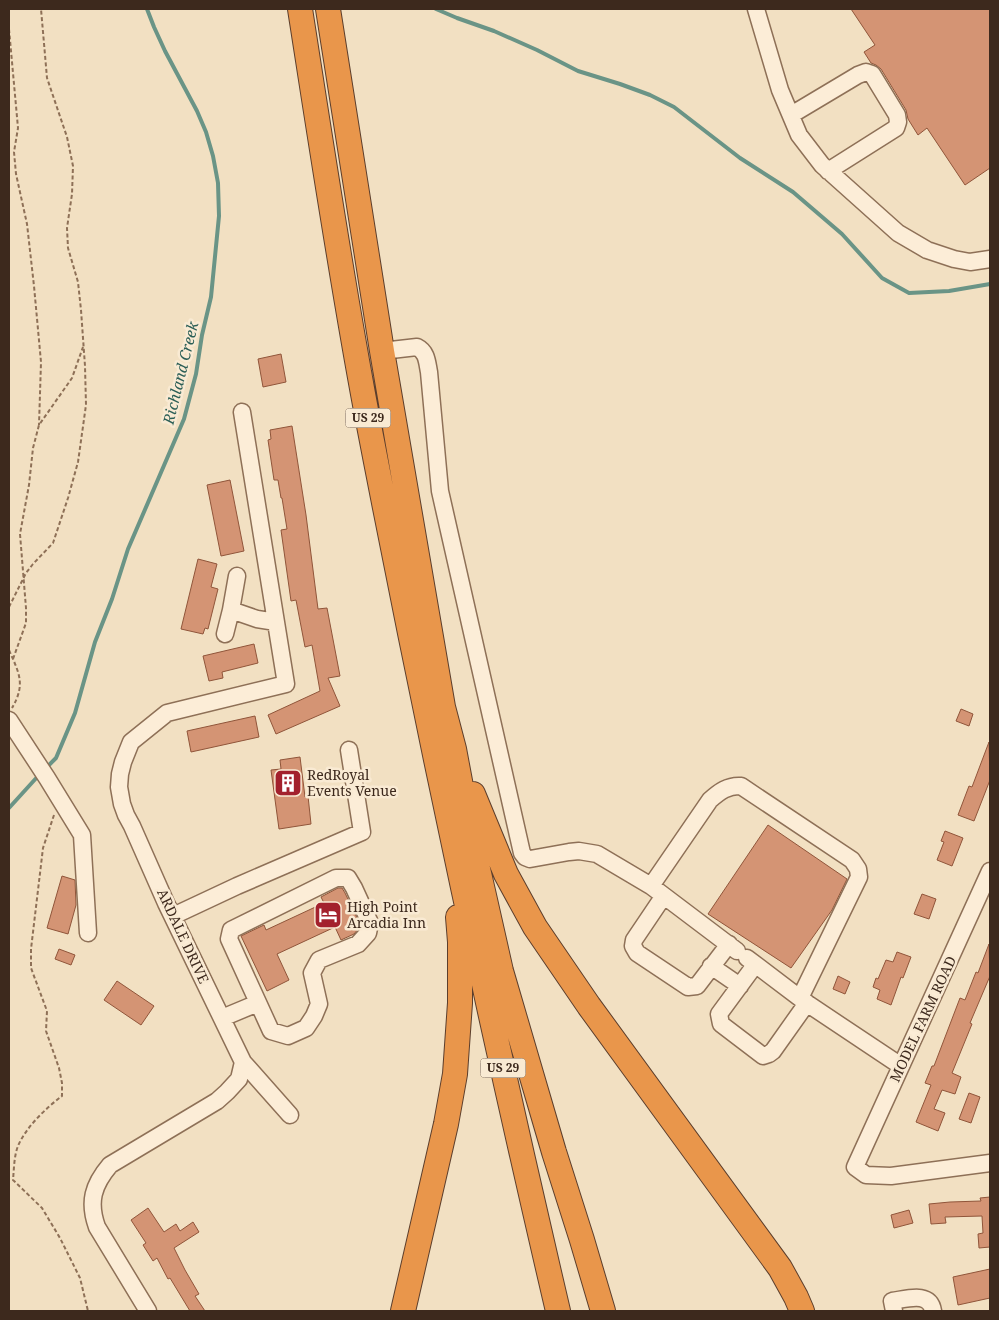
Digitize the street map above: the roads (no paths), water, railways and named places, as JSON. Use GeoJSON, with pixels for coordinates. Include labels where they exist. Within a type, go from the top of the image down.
{"type":"FeatureCollection","features":[{"type":"Feature","properties":{"kind":"highway","name":"US 29"},"geometry":{"type":"LineString","coordinates":[[300,9],[338,248],[366,408],[449,824],[558,1311]]}},
{"type":"Feature","properties":{"kind":"highway","name":"US 29"},"geometry":{"type":"LineString","coordinates":[[328,9],[382,351],[438,680],[454,749],[468,828],[502,971],[554,1152],[603,1311]]}},
{"type":"Feature","properties":{"kind":"highway"},"geometry":{"type":"LineString","coordinates":[[454,749],[506,874],[535,927],[589,1006],[780,1268],[802,1311]]}},
{"type":"Feature","properties":{"kind":"highway"},"geometry":{"type":"LineString","coordinates":[[403,1311],[446,1124],[455,1074],[460,1003],[460,942],[457,904],[449,862],[449,824]]}},
{"type":"Feature","properties":{"kind":"street"},"geometry":{"type":"LineString","coordinates":[[756,9],[780,90],[790,115],[799,135],[822,165],[898,233],[927,250],[970,262],[990,260]]}},
{"type":"Feature","properties":{"kind":"street"},"geometry":{"type":"LineString","coordinates":[[790,115],[858,75],[866,72],[872,74],[897,115],[898,122],[896,128],[828,171]]}},
{"type":"Feature","properties":{"kind":"street"},"geometry":{"type":"LineString","coordinates":[[382,351],[417,347],[426,355],[440,491],[522,853],[530,859],[579,851],[597,854],[657,892],[804,1001],[901,1066]]}},
{"type":"Feature","properties":{"kind":"street"},"geometry":{"type":"LineString","coordinates":[[231,610],[257,619],[276,622],[242,412]]}},
{"type":"Feature","properties":{"kind":"street"},"geometry":{"type":"LineString","coordinates":[[225,634],[237,576]]}},
{"type":"Feature","properties":{"kind":"street","name":"ARDALE DRIVE"},"geometry":{"type":"LineString","coordinates":[[276,622],[286,684],[167,713],[131,742],[123,762],[119,787],[122,804],[242,1062],[290,1114]]}},
{"type":"Feature","properties":{"kind":"street"},"geometry":{"type":"LineString","coordinates":[[9,720],[48,778],[82,835],[88,933]]}},
{"type":"Feature","properties":{"kind":"street"},"geometry":{"type":"LineString","coordinates":[[173,916],[362,832],[349,750]]}},
{"type":"Feature","properties":{"kind":"street"},"geometry":{"type":"LineString","coordinates":[[736,786],[741,786],[852,860],[858,869],[859,877],[804,1001],[773,1051],[763,1056],[720,1024],[719,1020],[719,1014],[740,986],[742,954],[711,966],[697,986],[688,987],[634,950],[633,946],[634,940],[657,892],[710,800],[723,789],[736,786]]}},
{"type":"Feature","properties":{"kind":"street","name":"MODEL FARM ROAD"},"geometry":{"type":"LineString","coordinates":[[990,871],[854,1166],[866,1175],[891,1176],[990,1163]]}},
{"type":"Feature","properties":{"kind":"street"},"geometry":{"type":"LineString","coordinates":[[336,878],[348,878],[370,923],[368,933],[358,944],[319,960],[312,973],[320,1004],[306,1028],[288,1036],[270,1030],[258,1003],[229,939],[231,930],[336,878]]}},
{"type":"Feature","properties":{"kind":"street"},"geometry":{"type":"LineString","coordinates":[[711,966],[740,986]]}},
{"type":"Feature","properties":{"kind":"street"},"geometry":{"type":"LineString","coordinates":[[222,1018],[258,1003]]}},
{"type":"Feature","properties":{"kind":"street"},"geometry":{"type":"LineString","coordinates":[[148,1311],[97,1227],[93,1215],[92,1200],[95,1187],[110,1165],[228,1092],[239,1079],[242,1062]]}},
{"type":"Feature","properties":{"kind":"street"},"geometry":{"type":"LineString","coordinates":[[894,1311],[892,1301],[922,1297],[927,1299],[932,1305],[933,1311]]}},
{"type":"Feature","properties":{"kind":"waterway","name":"Richland Creek"},"geometry":{"type":"LineString","coordinates":[[46,768],[56,758],[75,713],[95,642],[112,599],[128,549],[184,419],[196,374],[202,335],[211,297],[219,216],[218,183],[213,156],[197,111],[165,51],[147,9]]}},
{"type":"Feature","properties":{"kind":"waterway"},"geometry":{"type":"LineString","coordinates":[[436,9],[494,31],[578,71],[650,95],[674,107],[740,158],[793,192],[842,234],[882,278],[909,293],[949,291],[990,284]]}},
{"type":"Feature","properties":{"kind":"waterway","name":"Richland Creek"},"geometry":{"type":"LineString","coordinates":[[9,808],[39,775]]}},
{"type":"Feature","properties":{"kind":"place","name":"RedRoyal Events Venue"},"geometry":{"type":"Point","coordinates":[288,783]}},
{"type":"Feature","properties":{"kind":"place","name":"High Point Arcadia Inn"},"geometry":{"type":"Point","coordinates":[328,915]}}]}
